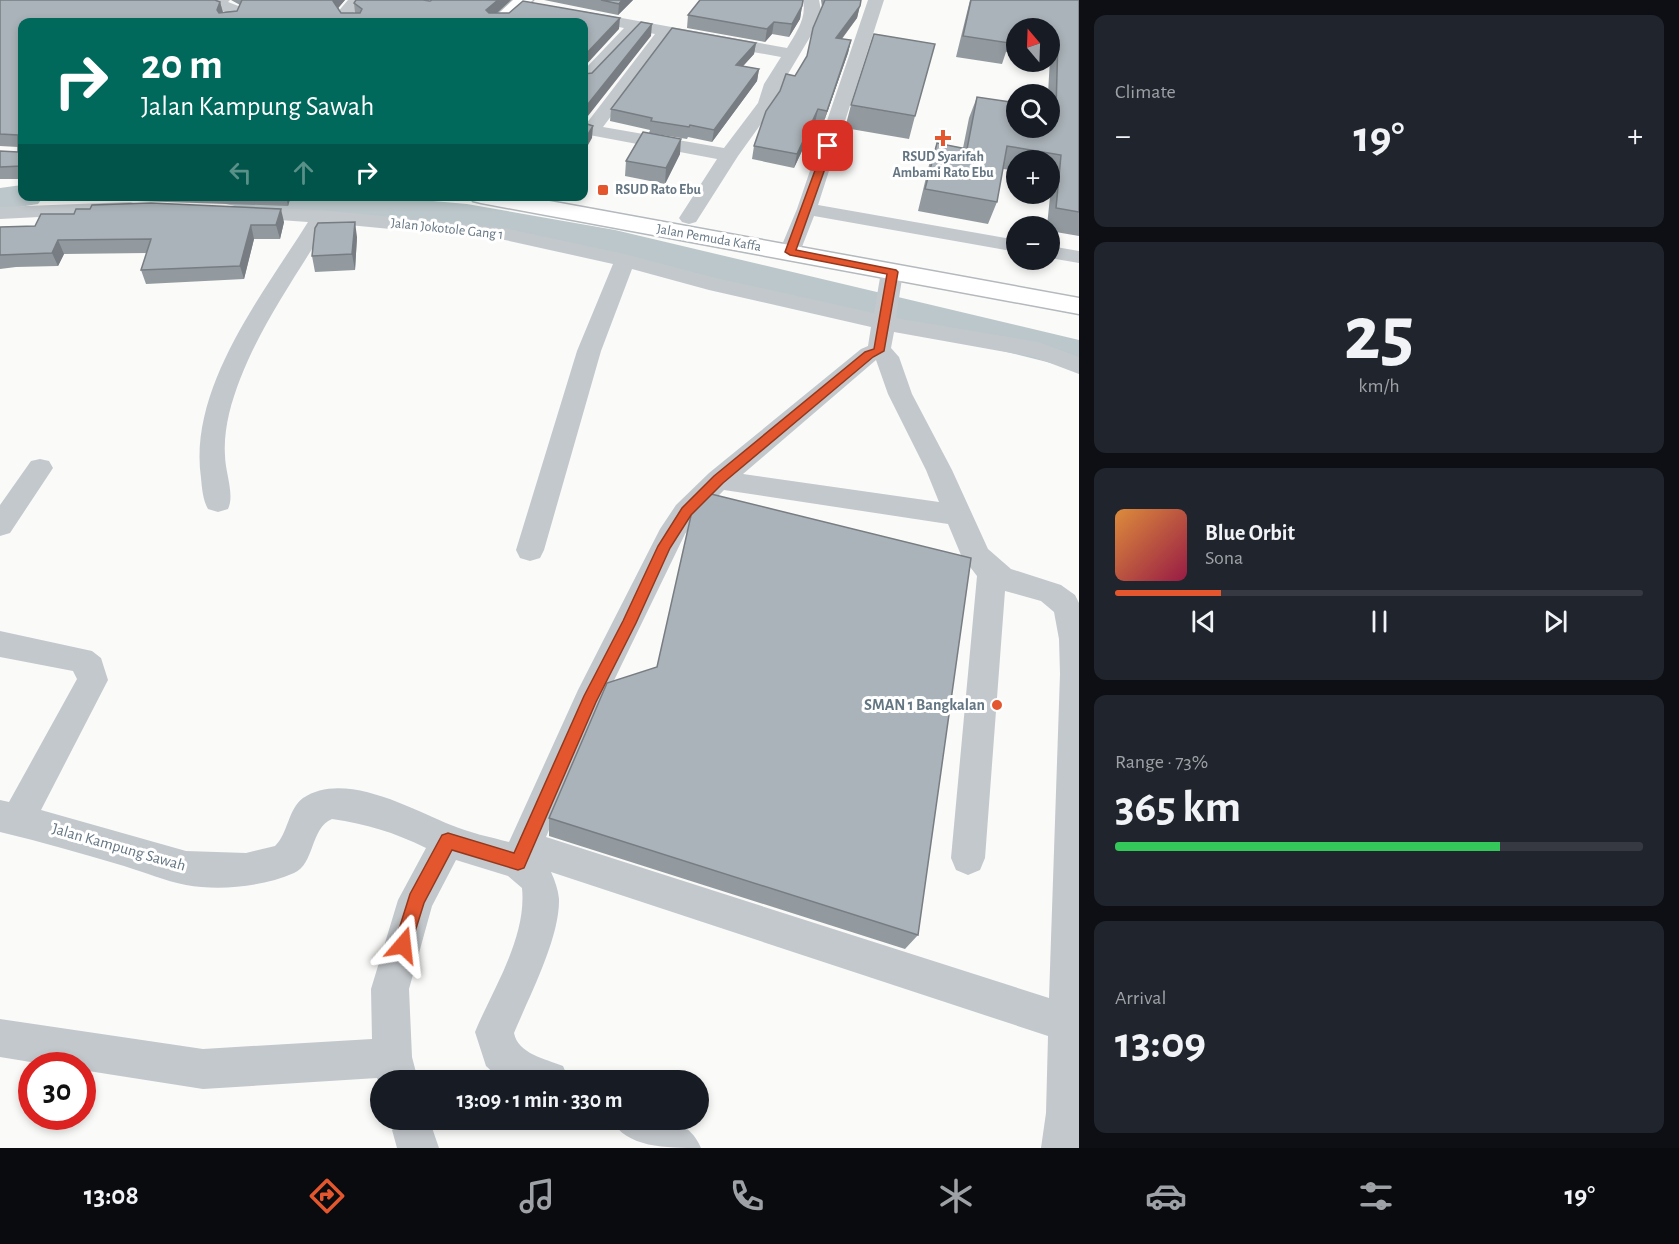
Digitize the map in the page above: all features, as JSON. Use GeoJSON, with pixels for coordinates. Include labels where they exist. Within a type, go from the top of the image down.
{"type":"FeatureCollection","features":[{"type":"Feature","properties":{"kind":"highway"},"geometry":{"type":"LineString","coordinates":[[503,18],[521,2]]}},
{"type":"Feature","properties":{"kind":"highway","name":"Jalan Pemuda Kaffa"},"geometry":{"type":"LineString","coordinates":[[588,200],[688,218],[892,272],[1079,306]]}},
{"type":"Feature","properties":{"kind":"highway","name":"Jalan Pemuda Kaffa"},"geometry":{"type":"LineString","coordinates":[[513,201],[1079,292]]}},
{"type":"Feature","properties":{"kind":"street"},"geometry":{"type":"LineString","coordinates":[[222,0],[218,4],[235,10],[232,18]]}},
{"type":"Feature","properties":{"kind":"street"},"geometry":{"type":"LineString","coordinates":[[346,18],[345,14],[357,0]]}},
{"type":"Feature","properties":{"kind":"street"},"geometry":{"type":"LineString","coordinates":[[688,218],[729,155],[762,113],[772,84],[805,32],[812,15],[811,0]]}},
{"type":"Feature","properties":{"kind":"street"},"geometry":{"type":"LineString","coordinates":[[793,245],[876,0]]}},
{"type":"Feature","properties":{"kind":"street"},"geometry":{"type":"LineString","coordinates":[[521,2],[542,9]]}},
{"type":"Feature","properties":{"kind":"street"},"geometry":{"type":"LineString","coordinates":[[565,13],[792,54]]}},
{"type":"Feature","properties":{"kind":"street"},"geometry":{"type":"LineString","coordinates":[[588,75],[635,26]]}},
{"type":"Feature","properties":{"kind":"street"},"geometry":{"type":"LineString","coordinates":[[588,128],[666,31]]}},
{"type":"Feature","properties":{"kind":"street"},"geometry":{"type":"LineString","coordinates":[[588,129],[729,155]]}},
{"type":"Feature","properties":{"kind":"street"},"geometry":{"type":"LineString","coordinates":[[0,213],[145,208]]}},
{"type":"Feature","properties":{"kind":"street"},"geometry":{"type":"LineString","coordinates":[[807,209],[1006,244]]}},
{"type":"Feature","properties":{"kind":"street","name":"Jalan Jokotole Gang 1"},"geometry":{"type":"LineString","coordinates":[[227,212],[322,216],[505,234],[625,260],[709,282],[886,313],[1039,350],[1079,366]]}},
{"type":"Feature","properties":{"kind":"street"},"geometry":{"type":"LineString","coordinates":[[218,502],[212,443],[228,381],[243,350],[322,216]]}},
{"type":"Feature","properties":{"kind":"street"},"geometry":{"type":"LineString","coordinates":[[1060,254],[1079,258]]}},
{"type":"Feature","properties":{"kind":"street"},"geometry":{"type":"LineString","coordinates":[[530,550],[590,351],[625,260]]}},
{"type":"Feature","properties":{"kind":"street"},"geometry":{"type":"LineString","coordinates":[[879,351],[892,272]]}},
{"type":"Feature","properties":{"kind":"street"},"geometry":{"type":"LineString","coordinates":[[524,1070],[509,1064],[500,1055],[495,1045],[494,1032],[532,941],[539,912],[540,888],[522,855],[566,751],[664,546],[686,512],[718,480],[869,354],[879,351]]}},
{"type":"Feature","properties":{"kind":"street"},"geometry":{"type":"LineString","coordinates":[[879,351],[887,357],[900,394],[924,438],[959,515],[970,547],[979,560],[992,572],[1006,580],[1055,595],[1070,612],[1077,652],[1073,1026],[1062,1148]]}},
{"type":"Feature","properties":{"kind":"street"},"geometry":{"type":"LineString","coordinates":[[0,526],[40,468]]}},
{"type":"Feature","properties":{"kind":"street"},"geometry":{"type":"LineString","coordinates":[[718,480],[959,515]]}},
{"type":"Feature","properties":{"kind":"street"},"geometry":{"type":"LineString","coordinates":[[968,858],[992,572]]}},
{"type":"Feature","properties":{"kind":"street"},"geometry":{"type":"LineString","coordinates":[[0,644],[81,660],[90,667],[93,680],[9,818]]}},
{"type":"Feature","properties":{"kind":"street","name":"Jalan Kampung Sawah"},"geometry":{"type":"LineString","coordinates":[[9,818],[186,868],[246,870],[285,861],[292,853],[300,832],[314,810],[331,803],[370,809],[404,820],[448,841],[522,855],[1073,1026]]}},
{"type":"Feature","properties":{"kind":"street"},"geometry":{"type":"LineString","coordinates":[[0,1039],[203,1069],[395,1068],[390,989],[416,900],[448,841]]}},
{"type":"Feature","properties":{"kind":"street"},"geometry":{"type":"LineString","coordinates":[[412,1130],[418,1148]]}},
{"type":"Feature","properties":{"kind":"street"},"geometry":{"type":"LineString","coordinates":[[650,1130],[680,1148]]}},
{"type":"Feature","properties":{"kind":"building"},"geometry":{"type":"Polygon","coordinates":[[[0,0],[215,0],[220,2],[217,10],[219,13],[237,11],[242,0],[333,0],[341,13],[360,13],[362,9],[354,3],[356,0],[498,0],[486,10],[489,13],[509,13],[523,1],[620,18],[588,52],[588,18],[18,18],[18,135],[0,134],[0,0]]]}},
{"type":"Feature","properties":{"kind":"building"},"geometry":{"type":"Polygon","coordinates":[[[601,0],[622,0],[619,4],[601,0]]]}},
{"type":"Feature","properties":{"kind":"building"},"geometry":{"type":"Polygon","coordinates":[[[700,0],[803,0],[792,24],[774,22],[767,29],[688,15],[700,0]]]}},
{"type":"Feature","properties":{"kind":"building"},"geometry":{"type":"Polygon","coordinates":[[[825,0],[861,0],[860,6],[836,38],[851,40],[827,111],[818,109],[797,154],[754,146],[766,111],[780,91],[786,74],[795,76],[807,56],[813,28],[825,0]]]}},
{"type":"Feature","properties":{"kind":"building"},"geometry":{"type":"Polygon","coordinates":[[[971,0],[1079,0],[1079,212],[1056,208],[1056,204],[1060,204],[1060,150],[1031,150],[1007,146],[997,202],[925,189],[937,143],[967,149],[977,97],[1006,101],[1006,138],[1060,138],[1060,84],[1057,84],[1057,72],[1060,72],[1060,18],[1006,18],[1006,43],[963,36],[971,0]]]}},
{"type":"Feature","properties":{"kind":"building"},"geometry":{"type":"Polygon","coordinates":[[[641,22],[652,24],[588,104],[588,74],[592,73],[641,22]]]}},
{"type":"Feature","properties":{"kind":"building"},"geometry":{"type":"Polygon","coordinates":[[[672,28],[756,43],[736,65],[759,69],[714,130],[651,121],[652,118],[611,109],[672,28]]]}},
{"type":"Feature","properties":{"kind":"building"},"geometry":{"type":"Polygon","coordinates":[[[874,34],[935,44],[915,116],[851,105],[874,34]]]}},
{"type":"Feature","properties":{"kind":"building"},"geometry":{"type":"Polygon","coordinates":[[[588,124],[593,126],[588,134],[588,124]]]}},
{"type":"Feature","properties":{"kind":"building"},"geometry":{"type":"Polygon","coordinates":[[[643,132],[681,139],[666,168],[626,161],[643,132]]]}},
{"type":"Feature","properties":{"kind":"building"},"geometry":{"type":"Polygon","coordinates":[[[0,151],[18,152],[18,166],[0,167],[0,151]]]}},
{"type":"Feature","properties":{"kind":"building"},"geometry":{"type":"Polygon","coordinates":[[[151,203],[281,209],[276,225],[251,225],[240,266],[141,270],[151,239],[58,240],[52,253],[0,255],[0,227],[35,226],[41,214],[74,214],[76,209],[90,209],[92,205],[151,203]]]}},
{"type":"Feature","properties":{"kind":"building"},"geometry":{"type":"Polygon","coordinates":[[[355,222],[352,254],[312,256],[315,228],[318,223],[355,222]]]}},
{"type":"Feature","properties":{"kind":"building"},"geometry":{"type":"Polygon","coordinates":[[[707,493],[971,558],[918,935],[549,818],[607,683],[657,667],[692,511],[707,493]]]}},
{"type":"Feature","properties":{"kind":"waterway"},"geometry":{"type":"LineString","coordinates":[[0,199],[18,197]]}},
{"type":"Feature","properties":{"kind":"waterway"},"geometry":{"type":"LineString","coordinates":[[296,201],[467,216],[615,242],[1079,355]]}},
{"type":"Feature","properties":{"kind":"place","name":"RSUD Syarifah Ambami Rato Ebu"},"geometry":{"type":"Point","coordinates":[943,138]}},
{"type":"Feature","properties":{"kind":"place","name":"RSUD Rato Ebu"},"geometry":{"type":"Point","coordinates":[603,190]}},
{"type":"Feature","properties":{"kind":"place","name":"SMAN 1 Bangkalan"},"geometry":{"type":"Point","coordinates":[997,705]}},
{"type":"Feature","properties":{"kind":"route"},"geometry":{"type":"LineString","coordinates":[[403,945],[416,900],[448,841],[518,862],[589,700],[629,623],[664,546],[686,512],[718,480],[869,354],[879,351],[892,272],[790,252],[828,146]]}}]}
